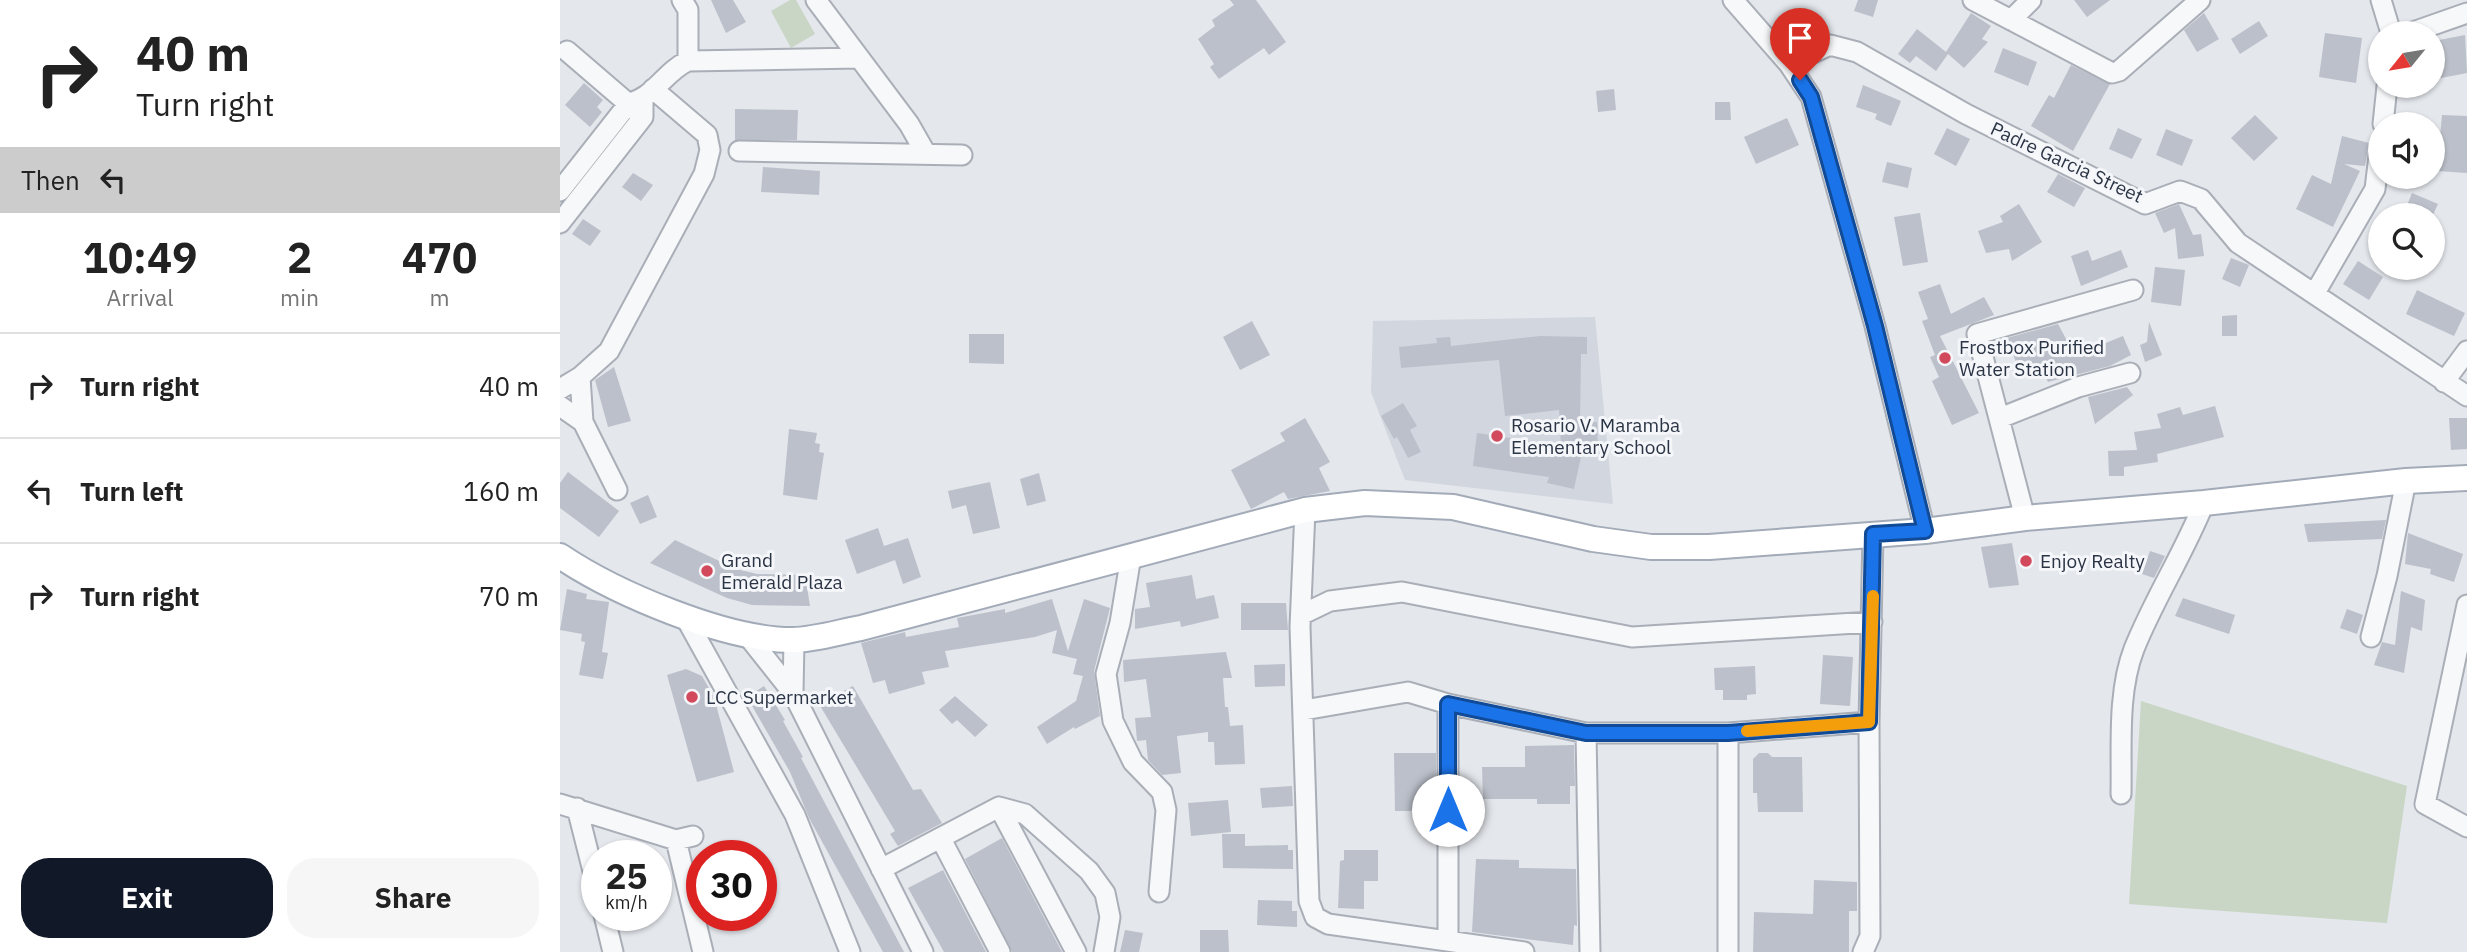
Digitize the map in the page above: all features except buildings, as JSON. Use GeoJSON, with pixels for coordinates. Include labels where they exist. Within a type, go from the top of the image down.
{"type":"FeatureCollection","features":[{"type":"Feature","properties":{"kind":"main road"},"geometry":{"type":"LineString","coordinates":[[560,556],[628,593],[684,615],[747,635],[794,640],[861,628],[1305,510],[1365,503],[1453,506],[1593,539],[1651,547],[1709,547],[1925,531],[2025,517],[2204,503],[2406,481],[2467,478]]}},
{"type":"Feature","properties":{"kind":"street"},"geometry":{"type":"LineString","coordinates":[[564,211],[568,184],[646,98],[682,64],[688,10],[682,0]]}},
{"type":"Feature","properties":{"kind":"street"},"geometry":{"type":"LineString","coordinates":[[816,0],[909,124],[925,152]]}},
{"type":"Feature","properties":{"kind":"street"},"geometry":{"type":"LineString","coordinates":[[1733,0],[1789,64],[1811,97],[1875,326],[1925,531]]}},
{"type":"Feature","properties":{"kind":"street"},"geometry":{"type":"LineString","coordinates":[[1973,0],[2112,73],[2119,71],[2200,0]]}},
{"type":"Feature","properties":{"kind":"street"},"geometry":{"type":"LineString","coordinates":[[2011,20],[2031,0]]}},
{"type":"Feature","properties":{"kind":"street"},"geometry":{"type":"LineString","coordinates":[[2381,0],[2387,21]]}},
{"type":"Feature","properties":{"kind":"street"},"geometry":{"type":"LineString","coordinates":[[2444,21],[2467,13]]}},
{"type":"Feature","properties":{"kind":"street","name":"Padre Garcia Street"},"geometry":{"type":"LineString","coordinates":[[1789,64],[1830,45],[1857,52],[1966,114],[2145,204],[2180,191],[2201,199],[2238,243],[2467,396]]}},
{"type":"Feature","properties":{"kind":"street"},"geometry":{"type":"LineString","coordinates":[[560,389],[580,377],[609,351],[704,174],[710,149],[707,135],[567,51]]}},
{"type":"Feature","properties":{"kind":"street"},"geometry":{"type":"LineString","coordinates":[[682,64],[858,58]]}},
{"type":"Feature","properties":{"kind":"street"},"geometry":{"type":"LineString","coordinates":[[739,150],[925,152],[962,155]]}},
{"type":"Feature","properties":{"kind":"street"},"geometry":{"type":"LineString","coordinates":[[2315,293],[2375,189]]}},
{"type":"Feature","properties":{"kind":"street"},"geometry":{"type":"LineString","coordinates":[[2025,517],[1977,334],[2133,290]]}},
{"type":"Feature","properties":{"kind":"street"},"geometry":{"type":"LineString","coordinates":[[2444,382],[2467,351]]}},
{"type":"Feature","properties":{"kind":"street"},"geometry":{"type":"LineString","coordinates":[[2000,418],[2078,387],[2130,373]]}},
{"type":"Feature","properties":{"kind":"street"},"geometry":{"type":"LineString","coordinates":[[580,377],[583,422],[617,490]]}},
{"type":"Feature","properties":{"kind":"street"},"geometry":{"type":"LineString","coordinates":[[560,406],[583,422]]}},
{"type":"Feature","properties":{"kind":"street"},"geometry":{"type":"LineString","coordinates":[[2371,636],[2387,576],[2406,481]]}},
{"type":"Feature","properties":{"kind":"street"},"geometry":{"type":"LineString","coordinates":[[2121,794],[2122,720],[2133,651],[2188,544],[2204,503]]}},
{"type":"Feature","properties":{"kind":"street"},"geometry":{"type":"LineString","coordinates":[[1305,510],[1301,615],[1309,901],[1315,917],[1328,924],[1524,952]]}},
{"type":"Feature","properties":{"kind":"street"},"geometry":{"type":"LineString","coordinates":[[1863,952],[1870,936],[1869,722],[1873,534]]}},
{"type":"Feature","properties":{"kind":"street"},"geometry":{"type":"LineString","coordinates":[[1131,556],[1120,623],[1106,674],[1113,721],[1133,762],[1162,792],[1166,810],[1159,892]]}},
{"type":"Feature","properties":{"kind":"street"},"geometry":{"type":"LineString","coordinates":[[1301,615],[1329,601],[1402,592],[1632,637],[1872,622]]}},
{"type":"Feature","properties":{"kind":"street"},"geometry":{"type":"LineString","coordinates":[[2467,605],[2460,679],[2425,804],[2467,827]]}},
{"type":"Feature","properties":{"kind":"street"},"geometry":{"type":"LineString","coordinates":[[684,615],[795,815],[850,952]]}},
{"type":"Feature","properties":{"kind":"street"},"geometry":{"type":"LineString","coordinates":[[747,635],[793,694],[923,952]]}},
{"type":"Feature","properties":{"kind":"street"},"geometry":{"type":"LineString","coordinates":[[793,694],[794,640]]}},
{"type":"Feature","properties":{"kind":"street"},"geometry":{"type":"LineString","coordinates":[[1304,710],[1408,692],[1448,704],[1586,733],[1728,733],[1869,722]]}},
{"type":"Feature","properties":{"kind":"street"},"geometry":{"type":"LineString","coordinates":[[1448,704],[1448,941]]}},
{"type":"Feature","properties":{"kind":"street"},"geometry":{"type":"LineString","coordinates":[[1586,733],[1590,952]]}},
{"type":"Feature","properties":{"kind":"street"},"geometry":{"type":"LineString","coordinates":[[1728,733],[1728,952]]}},
{"type":"Feature","properties":{"kind":"street"},"geometry":{"type":"LineString","coordinates":[[568,806],[684,838],[703,952]]}},
{"type":"Feature","properties":{"kind":"street"},"geometry":{"type":"LineString","coordinates":[[568,806],[581,842]]}},
{"type":"Feature","properties":{"kind":"street"},"geometry":{"type":"LineString","coordinates":[[881,869],[999,807],[1025,814],[1089,871],[1105,893],[1110,917],[1104,952]]}},
{"type":"Feature","properties":{"kind":"street"},"geometry":{"type":"LineString","coordinates":[[999,807],[1076,952]]}},
{"type":"Feature","properties":{"kind":"street"},"geometry":{"type":"LineString","coordinates":[[941,839],[1000,952]]}},
{"type":"Feature","properties":{"kind":"street"},"geometry":{"type":"LineString","coordinates":[[608,931],[613,952]]}},
{"type":"Feature","properties":{"kind":"shaded area","name":"Rosario V. Maramba Elementary School"},"geometry":{"type":"Polygon","coordinates":[[[1595,317],[1613,504],[1405,480],[1371,392],[1373,321],[1595,317]]]}},
{"type":"Feature","properties":{"kind":"green space"},"geometry":{"type":"Polygon","coordinates":[[[790,0],[796,0],[815,34],[791,48],[771,11],[790,0]]]}},
{"type":"Feature","properties":{"kind":"green space"},"geometry":{"type":"Polygon","coordinates":[[[2141,701],[2407,786],[2387,923],[2129,904],[2141,701]]]}},
{"type":"Feature","properties":{"kind":"slow traffic"},"geometry":{"type":"LineString","coordinates":[[1747,731],[1869,722],[1873,596]]}},
{"type":"Feature","properties":{"kind":"place","name":"Frostbox Purified Water Station"},"geometry":{"type":"Point","coordinates":[1945,358]}},
{"type":"Feature","properties":{"kind":"place","name":"Rosario V. Maramba Elementary School"},"geometry":{"type":"Point","coordinates":[1497,436]}},
{"type":"Feature","properties":{"kind":"place","name":"Enjoy Realty"},"geometry":{"type":"Point","coordinates":[2026,561]}},
{"type":"Feature","properties":{"kind":"place","name":"Grand Emerald Plaza"},"geometry":{"type":"Point","coordinates":[707,571]}},
{"type":"Feature","properties":{"kind":"place","name":"LCC Supermarket"},"geometry":{"type":"Point","coordinates":[692,697]}},
{"type":"Feature","properties":{"kind":"route"},"geometry":{"type":"LineString","coordinates":[[1448,810],[1448,704],[1586,733],[1728,733],[1869,722],[1873,534],[1925,531],[1875,326],[1811,97],[1800,80]]}}]}
